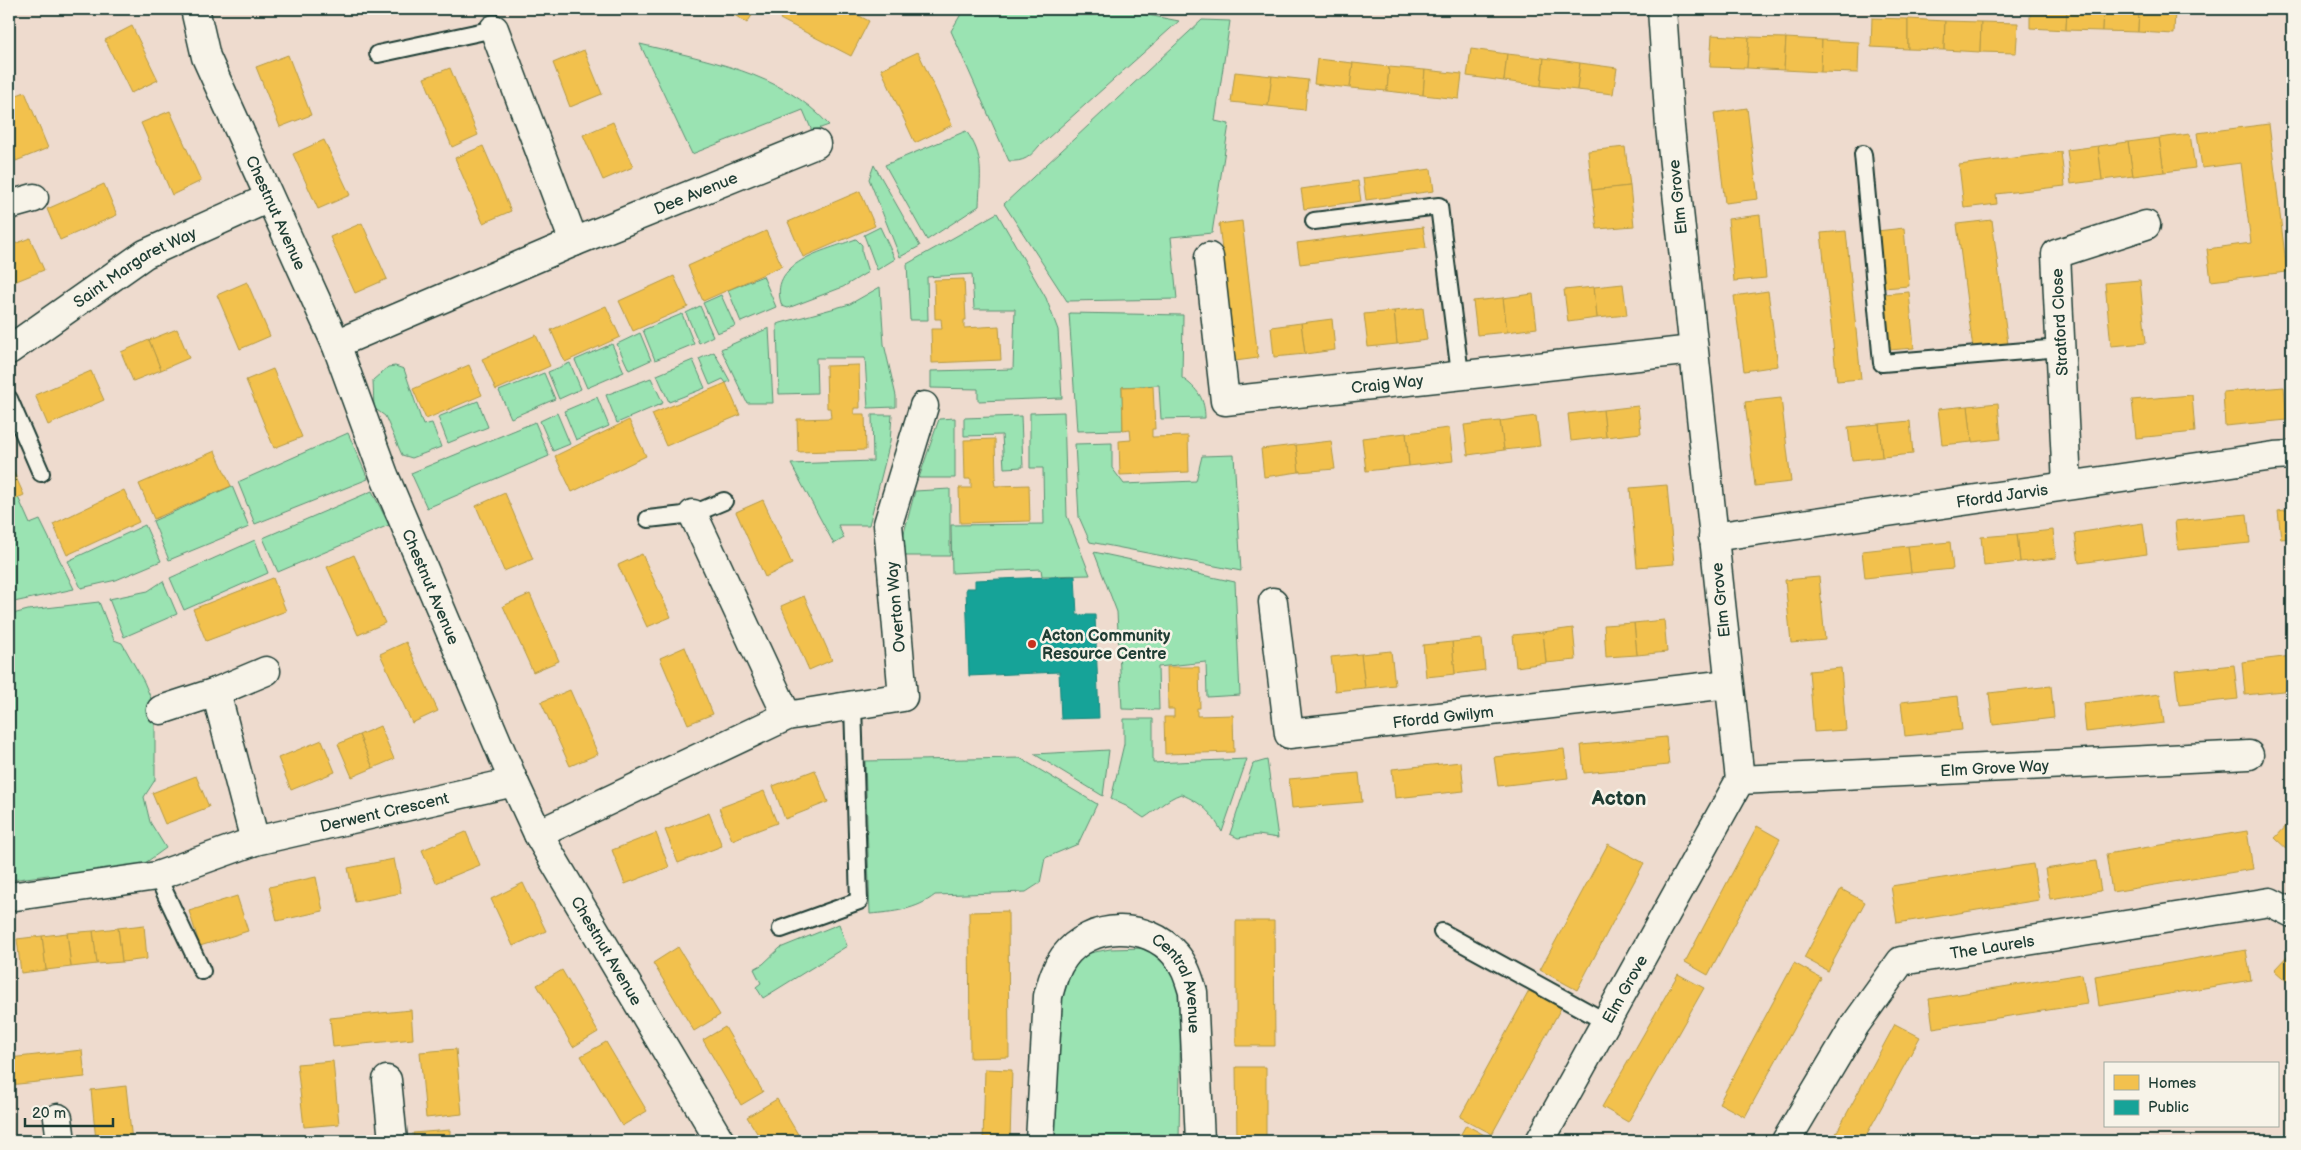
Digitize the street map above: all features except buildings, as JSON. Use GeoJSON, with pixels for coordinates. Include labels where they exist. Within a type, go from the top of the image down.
{"type":"FeatureCollection","features":[{"type":"Feature","properties":{"kind":"street","name":"Chestnut Avenue"},"geometry":{"type":"LineString","coordinates":[[195,9],[206,57],[336,344],[384,475],[514,782],[538,834],[720,1141]]}},
{"type":"Feature","properties":{"kind":"street","name":"Elm Grove"},"geometry":{"type":"LineString","coordinates":[[1540,1141],[1740,780],[1670,127],[1662,9]]}},
{"type":"Feature","properties":{"kind":"street"},"geometry":{"type":"LineString","coordinates":[[494,29],[574,242]]}},
{"type":"Feature","properties":{"kind":"street","name":"Dee Avenue"},"geometry":{"type":"LineString","coordinates":[[336,344],[574,242],[816,144]]}},
{"type":"Feature","properties":{"kind":"street","name":"Saint Margaret Way"},"geometry":{"type":"LineString","coordinates":[[9,350],[145,254],[269,198]]}},
{"type":"Feature","properties":{"kind":"street","name":"Stratford Close"},"geometry":{"type":"LineString","coordinates":[[2067,484],[2056,254],[2146,225]]}},
{"type":"Feature","properties":{"kind":"street","name":"Craig Way"},"geometry":{"type":"LineString","coordinates":[[1209,256],[1225,401],[1693,350]]}},
{"type":"Feature","properties":{"kind":"street","name":"Overton Way"},"geometry":{"type":"LineString","coordinates":[[538,834],[787,716],[903,697],[888,524],[924,406]]}},
{"type":"Feature","properties":{"kind":"street","name":"Ffordd Jarvis"},"geometry":{"type":"LineString","coordinates":[[1713,537],[2067,484],[2292,455]]}},
{"type":"Feature","properties":{"kind":"street"},"geometry":{"type":"LineString","coordinates":[[693,514],[787,716]]}},
{"type":"Feature","properties":{"kind":"street","name":"Ffordd Gwilym"},"geometry":{"type":"LineString","coordinates":[[1273,602],[1289,734],[1729,684]]}},
{"type":"Feature","properties":{"kind":"street"},"geometry":{"type":"LineString","coordinates":[[161,710],[216,692],[266,672]]}},
{"type":"Feature","properties":{"kind":"street"},"geometry":{"type":"LineString","coordinates":[[216,692],[255,841]]}},
{"type":"Feature","properties":{"kind":"street","name":"Elm Grove Way"},"geometry":{"type":"LineString","coordinates":[[1740,780],[2249,755]]}},
{"type":"Feature","properties":{"kind":"street","name":"Derwent Crescent"},"geometry":{"type":"LineString","coordinates":[[9,897],[157,876],[255,841],[514,782]]}},
{"type":"Feature","properties":{"kind":"street","name":"The Laurels"},"geometry":{"type":"LineString","coordinates":[[1786,1141],[1855,1025],[1901,960],[2270,902],[2292,913]]}},
{"type":"Feature","properties":{"kind":"street","name":"Central Avenue"},"geometry":{"type":"LineString","coordinates":[[1040,1141],[1048,996],[1053,976],[1064,957],[1079,943],[1097,933],[1117,929],[1137,931],[1156,939],[1175,954],[1187,974],[1193,992],[1200,1141]]}},
{"type":"Feature","properties":{"kind":"street"},"geometry":{"type":"LineString","coordinates":[[387,1080],[393,1141]]}},
{"type":"Feature","properties":{"kind":"lane"},"geometry":{"type":"LineString","coordinates":[[378,54],[494,29]]}},
{"type":"Feature","properties":{"kind":"lane"},"geometry":{"type":"LineString","coordinates":[[1863,154],[1882,362],[2060,348]]}},
{"type":"Feature","properties":{"kind":"lane"},"geometry":{"type":"LineString","coordinates":[[1314,221],[1439,206],[1460,374]]}},
{"type":"Feature","properties":{"kind":"lane"},"geometry":{"type":"LineString","coordinates":[[9,399],[41,473]]}},
{"type":"Feature","properties":{"kind":"lane"},"geometry":{"type":"LineString","coordinates":[[648,519],[693,514],[724,501]]}},
{"type":"Feature","properties":{"kind":"lane"},"geometry":{"type":"LineString","coordinates":[[781,929],[859,902],[853,705]]}},
{"type":"Feature","properties":{"kind":"lane"},"geometry":{"type":"LineString","coordinates":[[157,876],[202,971]]}},
{"type":"Feature","properties":{"kind":"lane"},"geometry":{"type":"LineString","coordinates":[[1442,932],[1606,1022]]}},
{"type":"Feature","properties":{"kind":"green space"},"geometry":{"type":"Polygon","coordinates":[[[964,9],[1117,9],[1179,21],[1030,156],[1019,161],[1009,161],[951,31],[964,9]]]}},
{"type":"Feature","properties":{"kind":"green space"},"geometry":{"type":"Polygon","coordinates":[[[1202,20],[1230,21],[1215,121],[1229,124],[1212,233],[1171,237],[1177,299],[1067,301],[1004,204],[1202,20]]]}},
{"type":"Feature","properties":{"kind":"green space"},"geometry":{"type":"Polygon","coordinates":[[[640,44],[716,63],[766,80],[789,92],[810,107],[829,125],[812,131],[803,110],[692,154],[640,44]]]}},
{"type":"Feature","properties":{"kind":"green space"},"geometry":{"type":"Polygon","coordinates":[[[966,131],[972,140],[979,158],[979,206],[927,240],[885,165],[966,131]]]}},
{"type":"Feature","properties":{"kind":"green space"},"geometry":{"type":"Polygon","coordinates":[[[874,165],[920,246],[900,257],[869,179],[874,165]]]}},
{"type":"Feature","properties":{"kind":"green space"},"geometry":{"type":"Polygon","coordinates":[[[997,213],[1046,298],[1058,330],[1062,398],[978,401],[978,389],[931,388],[931,371],[1013,369],[1015,309],[974,309],[972,274],[927,277],[928,320],[910,320],[907,264],[997,213]]]}},
{"type":"Feature","properties":{"kind":"green space"},"geometry":{"type":"Polygon","coordinates":[[[880,227],[895,259],[877,270],[864,235],[880,227]]]}},
{"type":"Feature","properties":{"kind":"green space"},"geometry":{"type":"Polygon","coordinates":[[[856,239],[862,245],[862,253],[868,272],[843,287],[788,308],[782,306],[779,291],[782,279],[790,269],[801,260],[856,239]]]}},
{"type":"Feature","properties":{"kind":"green space"},"geometry":{"type":"Polygon","coordinates":[[[763,276],[776,307],[741,322],[728,290],[763,276]]]}},
{"type":"Feature","properties":{"kind":"green space"},"geometry":{"type":"Polygon","coordinates":[[[880,287],[884,344],[896,396],[896,407],[868,408],[865,358],[816,358],[817,393],[779,394],[777,324],[850,304],[880,287]]]}},
{"type":"Feature","properties":{"kind":"green space"},"geometry":{"type":"Polygon","coordinates":[[[721,295],[735,326],[717,333],[703,303],[721,295]]]}},
{"type":"Feature","properties":{"kind":"green space"},"geometry":{"type":"Polygon","coordinates":[[[700,306],[713,336],[699,343],[686,313],[700,306]]]}},
{"type":"Feature","properties":{"kind":"green space"},"geometry":{"type":"Polygon","coordinates":[[[1069,313],[1183,315],[1182,378],[1200,395],[1204,405],[1205,418],[1161,419],[1159,385],[1122,387],[1123,430],[1077,431],[1069,313]]]}},
{"type":"Feature","properties":{"kind":"green space"},"geometry":{"type":"Polygon","coordinates":[[[682,314],[694,344],[655,360],[643,330],[682,314]]]}},
{"type":"Feature","properties":{"kind":"green space"},"geometry":{"type":"Polygon","coordinates":[[[769,328],[773,403],[747,403],[721,349],[769,328]]]}},
{"type":"Feature","properties":{"kind":"green space"},"geometry":{"type":"Polygon","coordinates":[[[640,333],[651,360],[629,370],[617,344],[640,333]]]}},
{"type":"Feature","properties":{"kind":"green space"},"geometry":{"type":"Polygon","coordinates":[[[612,344],[624,372],[587,388],[575,360],[612,344]]]}},
{"type":"Feature","properties":{"kind":"green space"},"geometry":{"type":"Polygon","coordinates":[[[714,352],[730,381],[726,383],[723,379],[710,385],[699,359],[714,352]]]}},
{"type":"Feature","properties":{"kind":"green space"},"geometry":{"type":"Polygon","coordinates":[[[693,360],[705,388],[669,402],[657,375],[693,360]]]}},
{"type":"Feature","properties":{"kind":"green space"},"geometry":{"type":"Polygon","coordinates":[[[570,363],[581,389],[559,399],[548,372],[570,363]]]}},
{"type":"Feature","properties":{"kind":"green space"},"geometry":{"type":"Polygon","coordinates":[[[395,366],[404,369],[423,425],[432,423],[441,447],[412,458],[402,455],[385,416],[374,408],[373,380],[388,367],[395,366]]]}},
{"type":"Feature","properties":{"kind":"green space"},"geometry":{"type":"Polygon","coordinates":[[[544,373],[555,399],[511,418],[499,391],[544,373]]]}},
{"type":"Feature","properties":{"kind":"green space"},"geometry":{"type":"Polygon","coordinates":[[[651,378],[663,403],[617,423],[606,395],[651,378]]]}},
{"type":"Feature","properties":{"kind":"green space"},"geometry":{"type":"Polygon","coordinates":[[[597,397],[609,426],[576,440],[564,411],[597,397]]]}},
{"type":"Feature","properties":{"kind":"green space"},"geometry":{"type":"Polygon","coordinates":[[[478,401],[488,427],[448,443],[438,417],[478,401]]]}},
{"type":"Feature","properties":{"kind":"green space"},"geometry":{"type":"Polygon","coordinates":[[[1064,412],[1067,516],[1090,575],[1042,576],[1041,569],[952,573],[951,525],[1044,524],[1043,468],[1030,468],[1030,413],[1064,412]]]}},
{"type":"Feature","properties":{"kind":"green space"},"geometry":{"type":"Polygon","coordinates":[[[557,413],[570,444],[553,451],[540,421],[557,413]]]}},
{"type":"Feature","properties":{"kind":"green space"},"geometry":{"type":"Polygon","coordinates":[[[872,415],[892,415],[890,442],[869,525],[838,525],[844,538],[834,544],[791,464],[873,461],[872,415]]]}},
{"type":"Feature","properties":{"kind":"green space"},"geometry":{"type":"Polygon","coordinates":[[[1021,416],[1023,467],[1004,468],[1002,435],[964,436],[964,418],[1021,416]]]}},
{"type":"Feature","properties":{"kind":"green space"},"geometry":{"type":"Polygon","coordinates":[[[955,418],[955,478],[919,478],[939,419],[955,418]]]}},
{"type":"Feature","properties":{"kind":"green space"},"geometry":{"type":"Polygon","coordinates":[[[535,422],[549,456],[427,508],[411,473],[535,422]]]}},
{"type":"Feature","properties":{"kind":"green space"},"geometry":{"type":"Polygon","coordinates":[[[348,433],[368,479],[255,524],[238,482],[348,433]]]}},
{"type":"Feature","properties":{"kind":"green space"},"geometry":{"type":"Polygon","coordinates":[[[1112,443],[1112,468],[1124,484],[1196,481],[1202,456],[1234,455],[1241,571],[1090,542],[1079,517],[1075,444],[1112,443]]]}},
{"type":"Feature","properties":{"kind":"green space"},"geometry":{"type":"Polygon","coordinates":[[[232,486],[249,527],[169,560],[153,521],[232,486]]]}},
{"type":"Feature","properties":{"kind":"green space"},"geometry":{"type":"Polygon","coordinates":[[[950,489],[950,556],[898,556],[915,491],[950,489]]]}},
{"type":"Feature","properties":{"kind":"green space"},"geometry":{"type":"Polygon","coordinates":[[[372,491],[389,525],[278,572],[263,538],[372,491]]]}},
{"type":"Feature","properties":{"kind":"green space"},"geometry":{"type":"Polygon","coordinates":[[[18,497],[30,524],[40,520],[74,589],[14,602],[9,590],[9,501],[18,497]]]}},
{"type":"Feature","properties":{"kind":"green space"},"geometry":{"type":"Polygon","coordinates":[[[145,525],[161,561],[116,580],[81,588],[68,561],[145,525]]]}},
{"type":"Feature","properties":{"kind":"green space"},"geometry":{"type":"Polygon","coordinates":[[[255,540],[268,573],[184,610],[170,578],[255,540]]]}},
{"type":"Feature","properties":{"kind":"green space"},"geometry":{"type":"Polygon","coordinates":[[[1094,552],[1235,582],[1240,695],[1207,697],[1206,662],[1158,667],[1159,710],[1122,709],[1117,612],[1094,552]]]}},
{"type":"Feature","properties":{"kind":"green space"},"geometry":{"type":"Polygon","coordinates":[[[163,581],[177,614],[124,637],[109,599],[148,591],[163,581]]]}},
{"type":"Feature","properties":{"kind":"green space"},"geometry":{"type":"Polygon","coordinates":[[[99,602],[114,640],[122,643],[144,682],[155,708],[155,780],[144,797],[150,822],[166,848],[134,871],[98,870],[68,882],[52,879],[48,875],[11,880],[9,875],[9,615],[28,610],[99,602]]]}},
{"type":"Feature","properties":{"kind":"green space"},"geometry":{"type":"Polygon","coordinates":[[[1124,719],[1153,719],[1153,763],[1247,759],[1222,832],[1205,809],[1181,794],[1144,818],[1111,799],[1124,744],[1124,719]]]}},
{"type":"Feature","properties":{"kind":"green space"},"geometry":{"type":"Polygon","coordinates":[[[1109,750],[1103,796],[1034,754],[1109,750]]]}},
{"type":"Feature","properties":{"kind":"green space"},"geometry":{"type":"Polygon","coordinates":[[[1020,758],[1097,804],[1078,844],[1045,858],[1040,883],[1026,892],[935,895],[912,907],[870,914],[865,761],[1020,758]]]}},
{"type":"Feature","properties":{"kind":"green space"},"geometry":{"type":"Polygon","coordinates":[[[1267,760],[1278,838],[1258,835],[1238,838],[1230,834],[1253,764],[1267,760]]]}},
{"type":"Feature","properties":{"kind":"green space"},"geometry":{"type":"Polygon","coordinates":[[[839,924],[847,946],[763,998],[756,987],[761,983],[754,969],[763,964],[780,948],[839,924]]]}},
{"type":"Feature","properties":{"kind":"green space"},"geometry":{"type":"Polygon","coordinates":[[[1148,948],[1170,963],[1181,989],[1179,1141],[1054,1141],[1055,1008],[1071,967],[1090,953],[1110,949],[1148,948]]]}},
{"type":"Feature","properties":{"kind":"place","name":"Acton Community Resource Centre"},"geometry":{"type":"Point","coordinates":[1032,644]}},
{"type":"Feature","properties":{"kind":"district","name":"Acton"},"geometry":{"type":"Point","coordinates":[1619,798]}}]}
